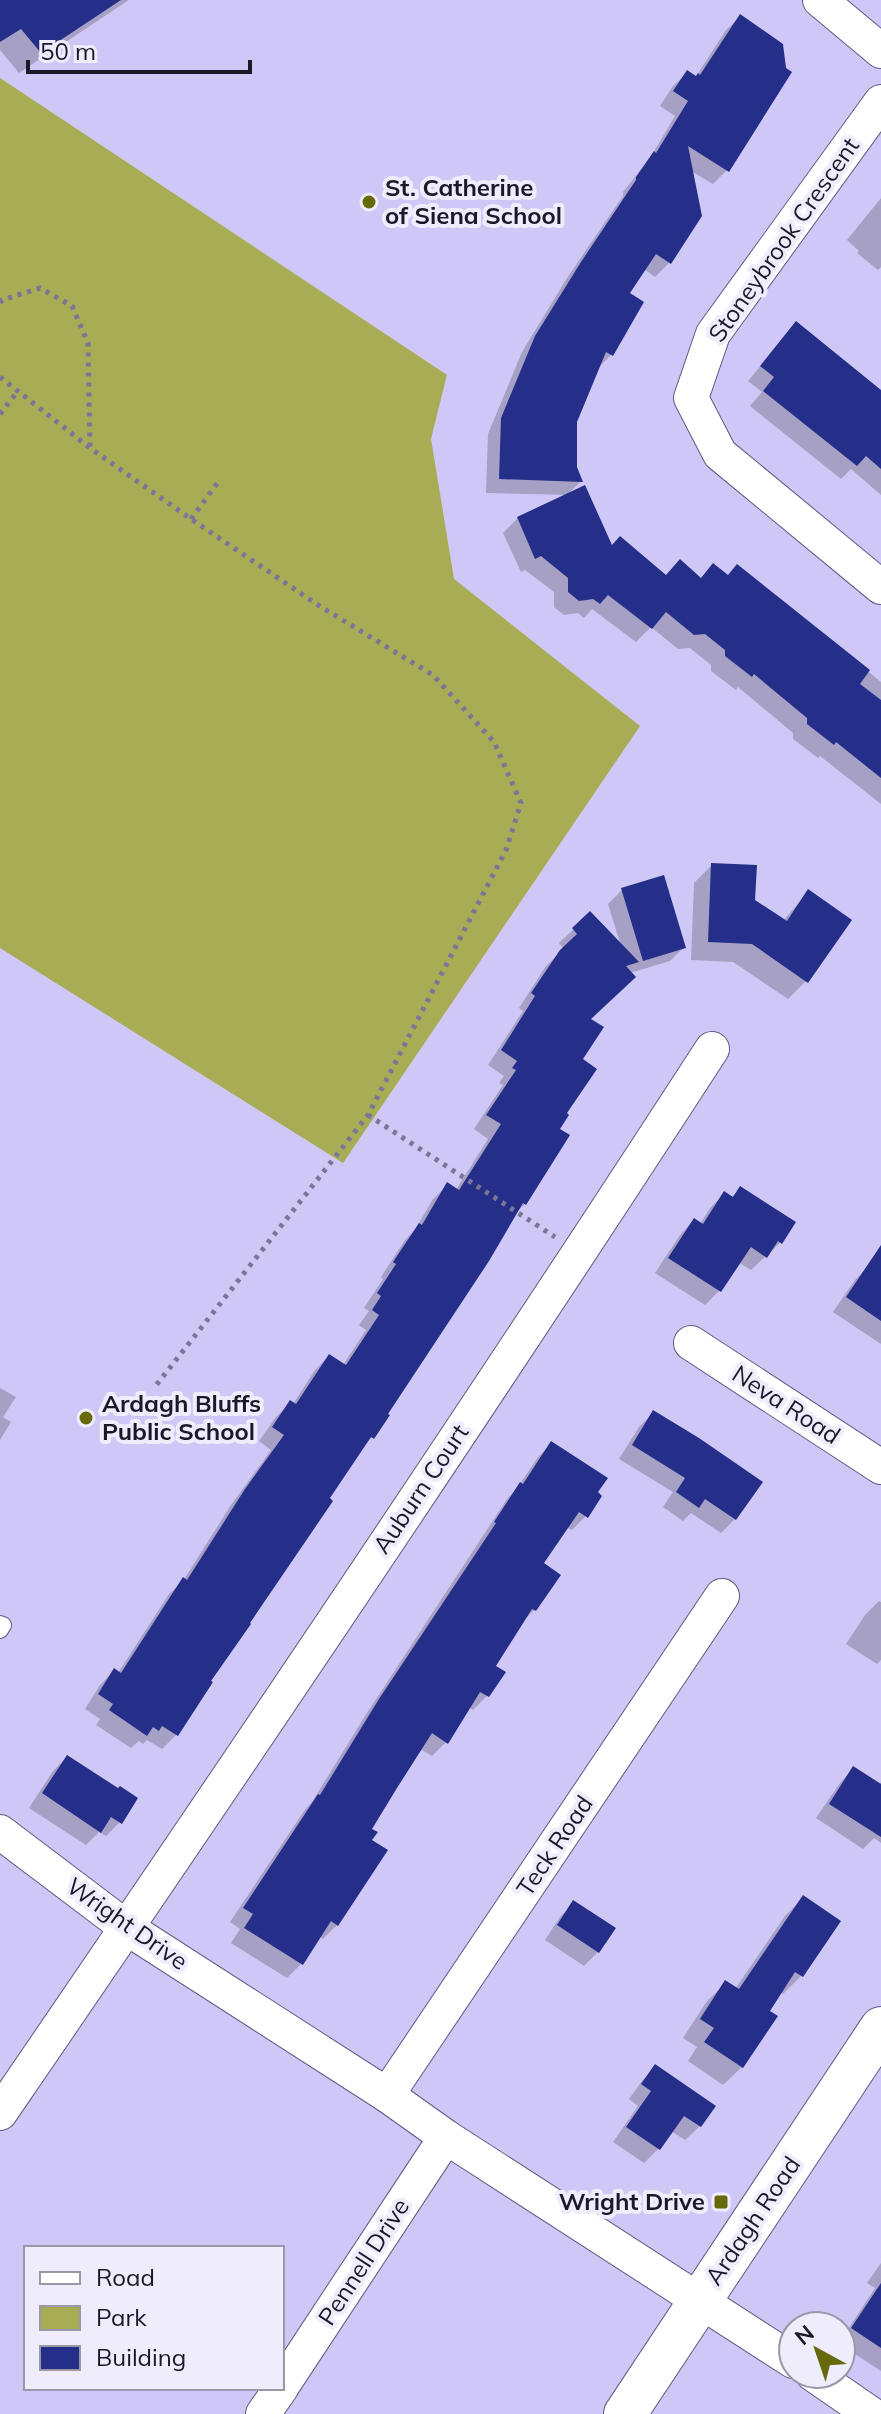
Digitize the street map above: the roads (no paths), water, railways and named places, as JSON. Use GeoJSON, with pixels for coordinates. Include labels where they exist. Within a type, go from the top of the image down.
{"type":"FeatureCollection","features":[{"type":"Feature","properties":{"kind":"street"},"geometry":{"type":"LineString","coordinates":[[820,0],[881,51]]}},
{"type":"Feature","properties":{"kind":"street","name":"Stoneybrook Crescent"},"geometry":{"type":"LineString","coordinates":[[881,102],[713,334],[691,398],[720,454],[881,587]]}},
{"type":"Feature","properties":{"kind":"street","name":"Auburn Court"},"geometry":{"type":"LineString","coordinates":[[0,2113],[579,1254],[712,1049]]}},
{"type":"Feature","properties":{"kind":"street","name":"Neva Road"},"geometry":{"type":"LineString","coordinates":[[691,1343],[881,1467]]}},
{"type":"Feature","properties":{"kind":"street","name":"Teck Road"},"geometry":{"type":"LineString","coordinates":[[387,2095],[722,1596]]}},
{"type":"Feature","properties":{"kind":"street","name":"Wright Drive"},"geometry":{"type":"LineString","coordinates":[[0,1832],[127,1928],[777,2350]]}},
{"type":"Feature","properties":{"kind":"street","name":"Ardagh Road"},"geometry":{"type":"LineString","coordinates":[[625,2414],[881,2028]]}},
{"type":"Feature","properties":{"kind":"street","name":"Pennell Drive"},"geometry":{"type":"LineString","coordinates":[[284,2382],[446,2137]]}},
{"type":"Feature","properties":{"kind":"street","name":"Pennell Drive"},"geometry":{"type":"LineString","coordinates":[[263,2414],[279,2390]]}},
{"type":"Feature","properties":{"kind":"street"},"geometry":{"type":"LineString","coordinates":[[836,2390],[871,2414]]}},
{"type":"Feature","properties":{"kind":"lane"},"geometry":{"type":"LineString","coordinates":[[0,1624],[3,1625],[0,1630]]}},
{"type":"Feature","properties":{"kind":"place","name":"St. Catherine of Siena School"},"geometry":{"type":"Point","coordinates":[369,202]}},
{"type":"Feature","properties":{"kind":"place","name":"Ardagh Bluffs Public School"},"geometry":{"type":"Point","coordinates":[86,1418]}},
{"type":"Feature","properties":{"kind":"place","name":"Wright Drive"},"geometry":{"type":"Point","coordinates":[721,2202]}}]}
